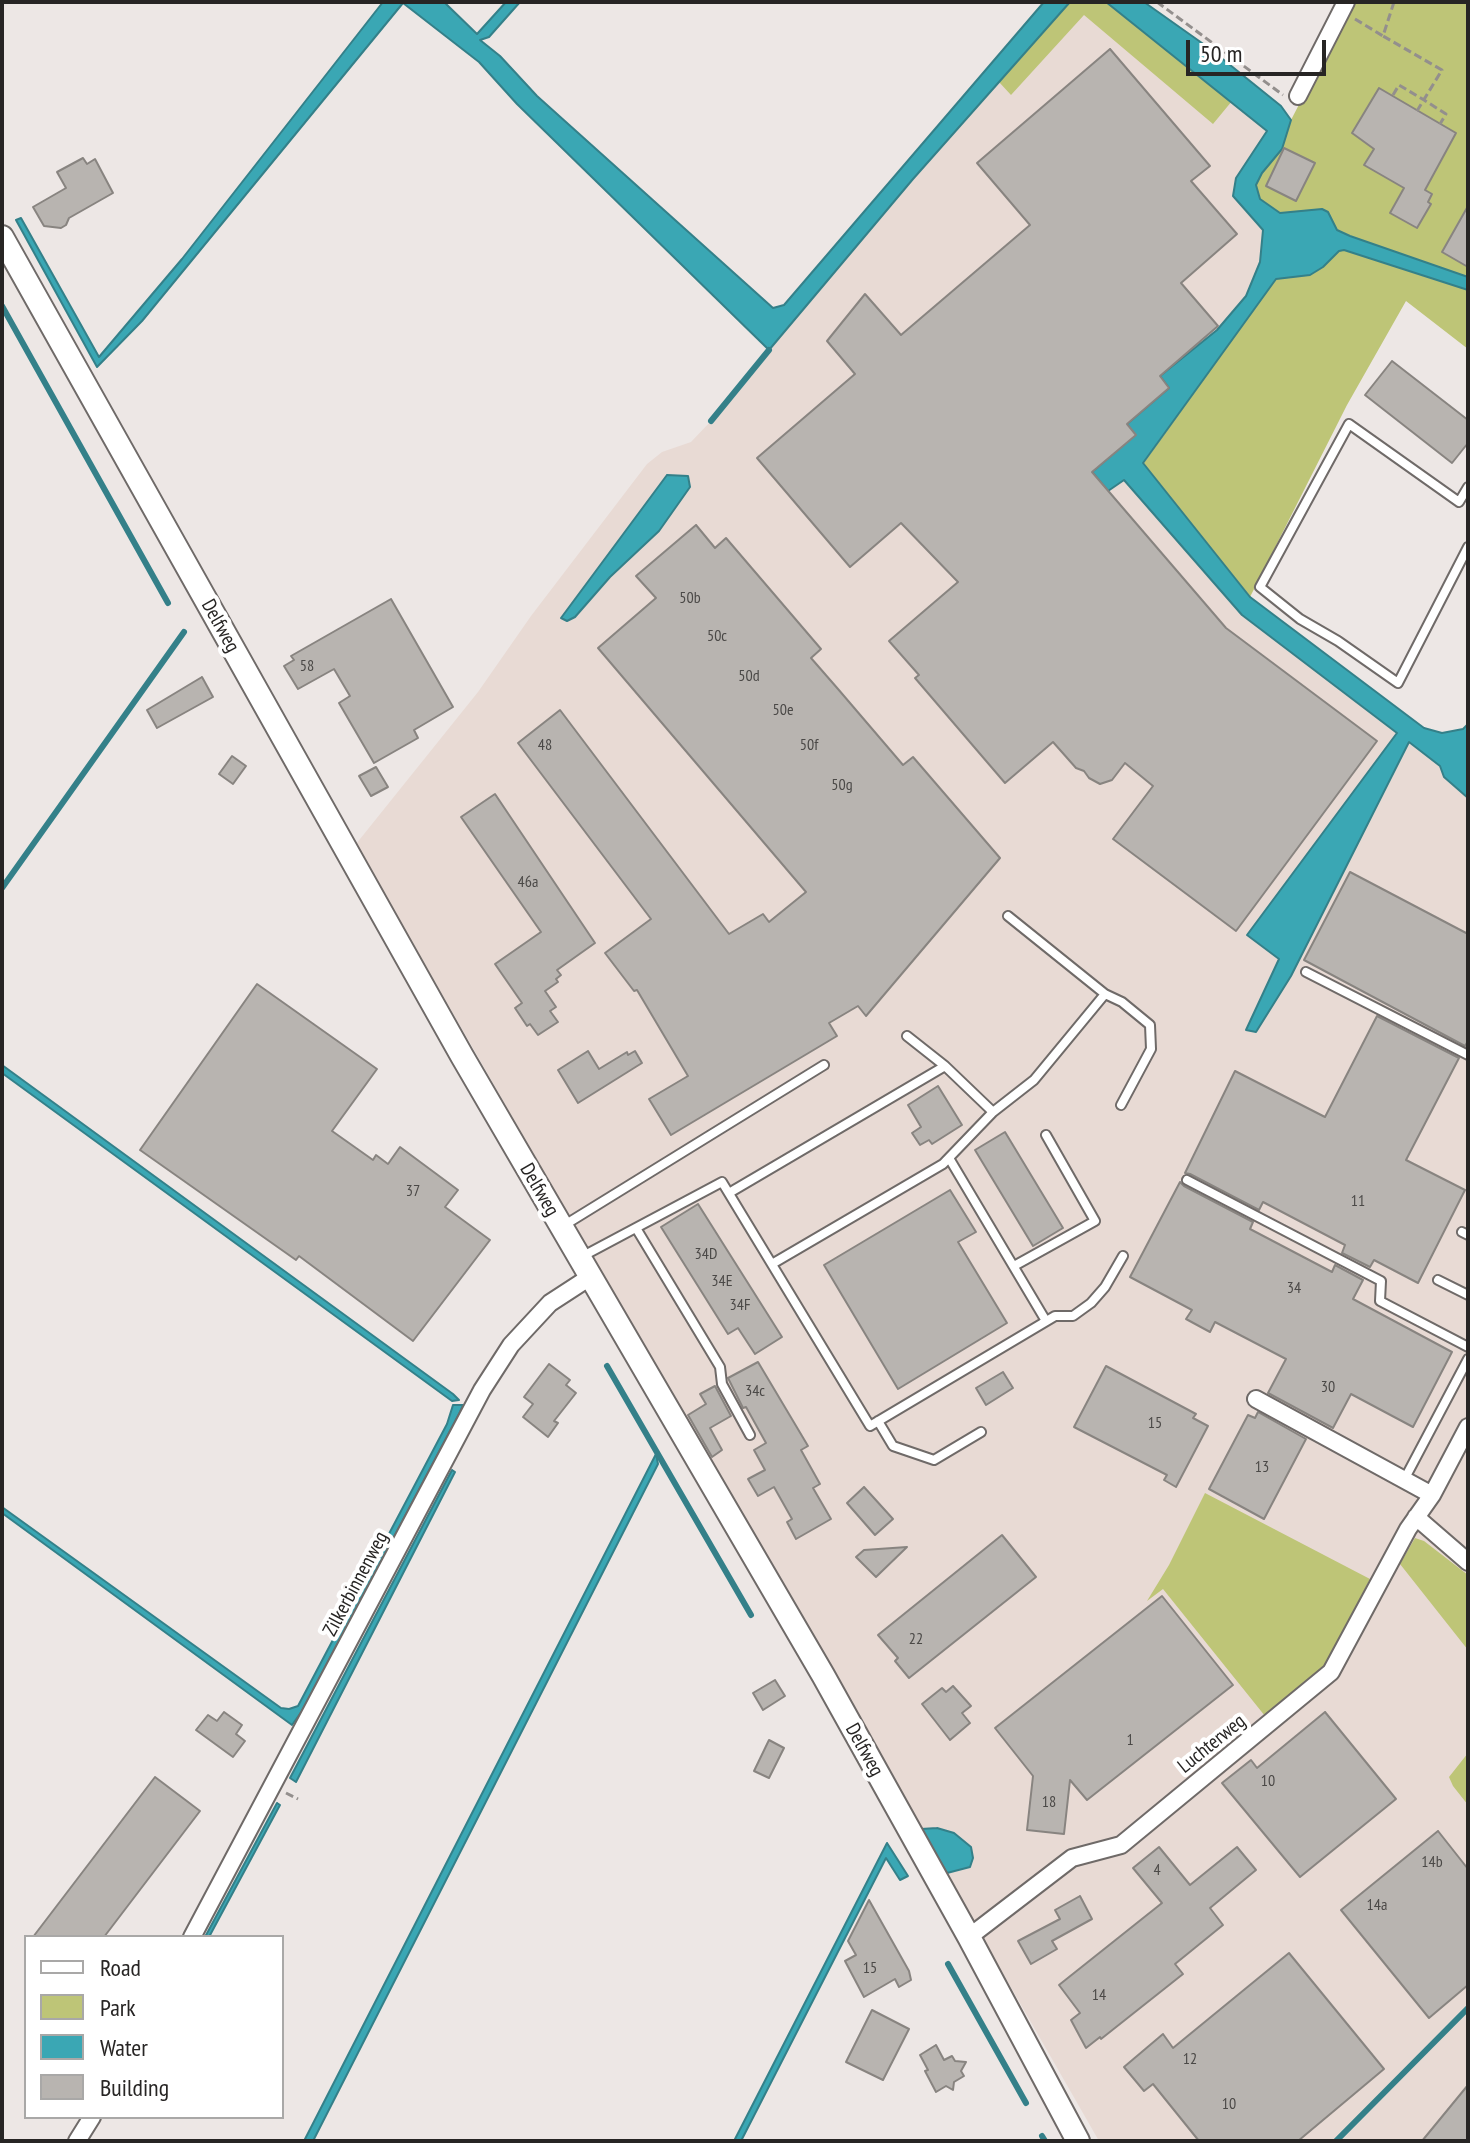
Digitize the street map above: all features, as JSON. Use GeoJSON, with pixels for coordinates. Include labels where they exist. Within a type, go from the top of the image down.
{"type":"FeatureCollection","features":[{"type":"Feature","properties":{"kind":"main road","name":"Delfweg"},"geometry":{"type":"LineString","coordinates":[[2,237],[433,1005],[823,1675],[1078,2141]]}},
{"type":"Feature","properties":{"kind":"street"},"geometry":{"type":"LineString","coordinates":[[1298,96],[1344,7]]}},
{"type":"Feature","properties":{"kind":"street","name":"Zilkerbinnenweg"},"geometry":{"type":"LineString","coordinates":[[193,1935],[482,1390],[511,1345],[584,1268]]}},
{"type":"Feature","properties":{"kind":"street"},"geometry":{"type":"LineString","coordinates":[[1256,1399],[1432,1495]]}},
{"type":"Feature","properties":{"kind":"street","name":"Luchterweg"},"geometry":{"type":"LineString","coordinates":[[969,1937],[1072,1858],[1121,1845],[1331,1672],[1468,1427]]}},
{"type":"Feature","properties":{"kind":"street"},"geometry":{"type":"LineString","coordinates":[[1416,1517],[1468,1562]]}},
{"type":"Feature","properties":{"kind":"street"},"geometry":{"type":"LineString","coordinates":[[77,2141],[91,2119]]}},
{"type":"Feature","properties":{"kind":"lane"},"geometry":{"type":"LineString","coordinates":[[1468,487],[1459,502],[1349,424],[1260,587],[1300,619],[1398,683],[1468,547]]}},
{"type":"Feature","properties":{"kind":"lane"},"geometry":{"type":"LineString","coordinates":[[1008,916],[1105,994],[1122,1002],[1150,1025],[1151,1049],[1121,1105]]}},
{"type":"Feature","properties":{"kind":"lane"},"geometry":{"type":"LineString","coordinates":[[1306,972],[1468,1055]]}},
{"type":"Feature","properties":{"kind":"lane"},"geometry":{"type":"LineString","coordinates":[[772,1264],[943,1164],[993,1112],[1034,1080],[1105,994]]}},
{"type":"Feature","properties":{"kind":"lane"},"geometry":{"type":"LineString","coordinates":[[907,1036],[945,1066],[993,1112]]}},
{"type":"Feature","properties":{"kind":"lane"},"geometry":{"type":"LineString","coordinates":[[561,1227],[824,1065]]}},
{"type":"Feature","properties":{"kind":"lane"},"geometry":{"type":"LineString","coordinates":[[729,1193],[945,1066]]}},
{"type":"Feature","properties":{"kind":"lane"},"geometry":{"type":"LineString","coordinates":[[1014,1266],[1095,1221],[1046,1135]]}},
{"type":"Feature","properties":{"kind":"lane"},"geometry":{"type":"LineString","coordinates":[[949,1158],[1046,1321]]}},
{"type":"Feature","properties":{"kind":"lane"},"geometry":{"type":"LineString","coordinates":[[1187,1180],[1381,1281],[1380,1301],[1468,1347]]}},
{"type":"Feature","properties":{"kind":"lane"},"geometry":{"type":"LineString","coordinates":[[584,1268],[636,1228],[722,1182],[870,1426],[1055,1316],[1073,1316],[1091,1303],[1105,1287],[1123,1256]]}},
{"type":"Feature","properties":{"kind":"lane"},"geometry":{"type":"LineString","coordinates":[[636,1228],[720,1367],[722,1384],[750,1435]]}},
{"type":"Feature","properties":{"kind":"lane"},"geometry":{"type":"LineString","coordinates":[[1438,1280],[1468,1295]]}},
{"type":"Feature","properties":{"kind":"lane"},"geometry":{"type":"LineString","coordinates":[[1404,1480],[1468,1359]]}},
{"type":"Feature","properties":{"kind":"lane"},"geometry":{"type":"LineString","coordinates":[[878,1421],[893,1446],[934,1460],[981,1432]]}},
{"type":"Feature","properties":{"kind":"path"},"geometry":{"type":"LineString","coordinates":[[1157,2],[1264,83],[1285,96],[1298,96]]}},
{"type":"Feature","properties":{"kind":"path"},"geometry":{"type":"LineString","coordinates":[[1383,36],[1394,2]]}},
{"type":"Feature","properties":{"kind":"path"},"geometry":{"type":"LineString","coordinates":[[1344,7],[1376,35],[1442,70],[1417,111]]}},
{"type":"Feature","properties":{"kind":"path"},"geometry":{"type":"LineString","coordinates":[[1393,95],[1399,85],[1424,100],[1446,114],[1440,124]]}},
{"type":"Feature","properties":{"kind":"shaded area"},"geometry":{"type":"Polygon","coordinates":[[[1070,2],[1106,2],[1268,131],[1236,178],[1233,196],[1263,230],[1260,262],[1246,296],[1217,330],[1161,376],[1169,388],[1136,435],[1092,472],[1124,480],[1242,615],[1440,766],[1444,777],[1468,798],[1468,2141],[1099,2141],[356,844],[478,692],[531,616],[647,464],[662,452],[691,442],[711,421],[877,220],[1070,2]]]}},
{"type":"Feature","properties":{"kind":"green space"},"geometry":{"type":"Polygon","coordinates":[[[1070,2],[1106,2],[1232,101],[1213,124],[1084,15],[1011,95],[999,82],[1070,2]]]}},
{"type":"Feature","properties":{"kind":"green space"},"geometry":{"type":"Polygon","coordinates":[[[1352,2],[1468,2],[1468,349],[1406,301],[1347,405],[1250,597],[1143,464],[1276,278],[1310,275],[1323,267],[1339,250],[1365,242],[1337,230],[1323,209],[1280,213],[1260,199],[1256,185],[1282,149],[1291,120],[1352,2]]]}},
{"type":"Feature","properties":{"kind":"green space"},"geometry":{"type":"Polygon","coordinates":[[[1205,1493],[1370,1579],[1324,1668],[1265,1716],[1163,1589],[1147,1601],[1205,1493]]]}},
{"type":"Feature","properties":{"kind":"green space"},"geometry":{"type":"Polygon","coordinates":[[[1415,1538],[1424,1541],[1468,1575],[1468,1650],[1400,1564],[1415,1538]]]}},
{"type":"Feature","properties":{"kind":"green space"},"geometry":{"type":"Polygon","coordinates":[[[1468,1753],[1468,1805],[1449,1777],[1468,1753]]]}},
{"type":"Feature","properties":{"kind":"water"},"geometry":{"type":"Polygon","coordinates":[[[383,2],[444,2],[477,34],[506,2],[520,2],[489,37],[480,40],[500,56],[537,96],[773,308],[784,305],[1044,2],[1070,2],[913,179],[769,350],[517,104],[479,62],[403,3],[142,321],[97,367],[16,220],[21,218],[99,357],[182,259],[383,2]]]}},
{"type":"Feature","properties":{"kind":"water"},"geometry":{"type":"Polygon","coordinates":[[[1106,2],[1144,2],[1209,48],[1281,106],[1291,120],[1282,149],[1256,185],[1260,199],[1280,213],[1322,209],[1328,212],[1337,230],[1468,277],[1468,290],[1344,250],[1310,275],[1276,279],[1143,463],[1250,597],[1424,728],[1442,733],[1463,729],[1468,724],[1468,798],[1444,777],[1440,766],[1409,742],[1291,976],[1256,1032],[1246,1030],[1279,959],[1247,935],[1397,733],[1242,615],[1124,480],[1108,491],[1092,472],[1135,435],[1127,424],[1169,388],[1160,376],[1217,330],[1246,296],[1260,262],[1263,230],[1233,196],[1236,178],[1267,131],[1106,2]]]}},
{"type":"Feature","properties":{"kind":"water"},"geometry":{"type":"Polygon","coordinates":[[[667,475],[688,476],[690,487],[659,531],[610,577],[575,617],[567,621],[561,618],[667,475]]]}},
{"type":"Feature","properties":{"kind":"water"},"geometry":{"type":"Polygon","coordinates":[[[2,1065],[459,1400],[452,1401],[2,1073],[2,1065]]]}},
{"type":"Feature","properties":{"kind":"water"},"geometry":{"type":"Polygon","coordinates":[[[453,1405],[463,1405],[292,1725],[2,1513],[2,1507],[281,1708],[289,1709],[298,1706],[447,1424],[453,1405]]]}},
{"type":"Feature","properties":{"kind":"water"},"geometry":{"type":"Polygon","coordinates":[[[656,1454],[658,1464],[313,2141],[304,2141],[656,1454]]]}},
{"type":"Feature","properties":{"kind":"water"},"geometry":{"type":"Polygon","coordinates":[[[452,1470],[455,1472],[296,1782],[290,1778],[452,1470]]]}},
{"type":"Feature","properties":{"kind":"water"},"geometry":{"type":"Polygon","coordinates":[[[277,1803],[280,1805],[210,1935],[206,1935],[277,1803]]]}},
{"type":"Feature","properties":{"kind":"water"},"geometry":{"type":"Polygon","coordinates":[[[937,1828],[954,1833],[971,1847],[973,1858],[970,1867],[947,1873],[921,1829],[937,1828]]]}},
{"type":"Feature","properties":{"kind":"water"},"geometry":{"type":"Polygon","coordinates":[[[887,1843],[908,1876],[900,1880],[886,1858],[741,2141],[734,2141],[887,1843]]]}},
{"type":"Feature","properties":{"kind":"building"},"geometry":{"type":"Polygon","coordinates":[[[1110,49],[1210,166],[1191,181],[1237,234],[1181,283],[1218,326],[1160,376],[1169,388],[1127,424],[1136,435],[1092,472],[1226,628],[1377,741],[1236,931],[1113,839],[1153,786],[1125,763],[1112,780],[1100,784],[1076,768],[1053,742],[1005,783],[915,678],[919,675],[889,641],[958,582],[901,523],[850,567],[757,458],[855,374],[827,341],[865,294],[901,335],[1030,225],[977,163],[1110,49]]]}},
{"type":"Feature","properties":{"kind":"building"},"geometry":{"type":"Polygon","coordinates":[[[1379,88],[1456,133],[1425,190],[1432,194],[1428,202],[1431,204],[1417,228],[1390,213],[1404,188],[1364,165],[1374,149],[1352,133],[1379,88]]]}},
{"type":"Feature","properties":{"kind":"building"},"geometry":{"type":"Polygon","coordinates":[[[1284,148],[1315,163],[1296,201],[1266,186],[1284,148]]]}},
{"type":"Feature","properties":{"kind":"building"},"geometry":{"type":"Polygon","coordinates":[[[83,158],[87,164],[95,159],[113,193],[69,218],[61,228],[44,226],[33,207],[66,188],[57,172],[83,158]]]}},
{"type":"Feature","properties":{"kind":"building"},"geometry":{"type":"Polygon","coordinates":[[[1468,206],[1468,267],[1442,252],[1468,206]]]}},
{"type":"Feature","properties":{"kind":"building"},"geometry":{"type":"Polygon","coordinates":[[[1392,361],[1468,420],[1468,443],[1452,463],[1365,395],[1392,361]]]}},
{"type":"Feature","properties":{"kind":"building"},"geometry":{"type":"Polygon","coordinates":[[[696,525],[715,548],[726,538],[821,649],[811,658],[903,765],[913,757],[1000,858],[866,1016],[858,1006],[829,1023],[837,1036],[671,1135],[649,1099],[688,1076],[637,990],[634,991],[605,953],[651,919],[518,743],[560,710],[729,934],[763,914],[769,922],[806,892],[598,648],[656,598],[636,576],[696,525]]]}},
{"type":"Feature","properties":{"kind":"building"},"geometry":{"type":"Polygon","coordinates":[[[391,599],[453,707],[414,730],[418,738],[374,763],[339,703],[350,696],[334,669],[298,689],[284,666],[294,660],[291,656],[391,599]]]}},
{"type":"Feature","properties":{"kind":"building"},"geometry":{"type":"Polygon","coordinates":[[[202,677],[213,697],[157,728],[147,710],[202,677]]]}},
{"type":"Feature","properties":{"kind":"building"},"geometry":{"type":"Polygon","coordinates":[[[232,756],[246,766],[233,784],[219,774],[232,756]]]}},
{"type":"Feature","properties":{"kind":"building"},"geometry":{"type":"Polygon","coordinates":[[[376,767],[388,787],[371,796],[359,776],[376,767]]]}},
{"type":"Feature","properties":{"kind":"building"},"geometry":{"type":"Polygon","coordinates":[[[495,794],[595,943],[557,970],[561,975],[556,979],[558,982],[545,991],[556,1007],[550,1011],[558,1022],[538,1035],[530,1024],[527,1026],[515,1008],[522,1003],[495,964],[541,932],[461,817],[495,794]]]}},
{"type":"Feature","properties":{"kind":"building"},"geometry":{"type":"Polygon","coordinates":[[[1350,872],[1468,934],[1468,1041],[1465,1046],[1304,960],[1350,872]]]}},
{"type":"Feature","properties":{"kind":"building"},"geometry":{"type":"Polygon","coordinates":[[[257,984],[377,1069],[332,1131],[373,1160],[376,1155],[388,1164],[400,1147],[458,1190],[445,1207],[490,1240],[413,1341],[299,1256],[296,1260],[140,1150],[257,984]]]}},
{"type":"Feature","properties":{"kind":"building"},"geometry":{"type":"Polygon","coordinates":[[[1377,1016],[1459,1058],[1406,1160],[1465,1190],[1418,1283],[1374,1260],[1370,1267],[1342,1253],[1345,1245],[1263,1202],[1259,1210],[1185,1173],[1235,1071],[1325,1117],[1377,1016]]]}},
{"type":"Feature","properties":{"kind":"building"},"geometry":{"type":"Polygon","coordinates":[[[588,1051],[599,1069],[627,1052],[628,1055],[635,1051],[642,1063],[578,1103],[558,1070],[588,1051]]]}},
{"type":"Feature","properties":{"kind":"building"},"geometry":{"type":"Polygon","coordinates":[[[938,1086],[962,1125],[932,1144],[929,1140],[920,1145],[912,1133],[921,1127],[908,1105],[938,1086]]]}},
{"type":"Feature","properties":{"kind":"building"},"geometry":{"type":"Polygon","coordinates":[[[1005,1132],[1063,1228],[1033,1246],[975,1150],[1005,1132]]]}},
{"type":"Feature","properties":{"kind":"building"},"geometry":{"type":"Polygon","coordinates":[[[1180,1182],[1253,1222],[1250,1229],[1332,1272],[1335,1265],[1363,1280],[1353,1299],[1452,1352],[1413,1427],[1351,1394],[1333,1428],[1268,1393],[1286,1359],[1215,1322],[1210,1332],[1186,1319],[1192,1310],[1130,1277],[1180,1182]]]}},
{"type":"Feature","properties":{"kind":"building"},"geometry":{"type":"Polygon","coordinates":[[[950,1190],[976,1232],[958,1242],[1007,1323],[898,1389],[824,1265],[950,1190]]]}},
{"type":"Feature","properties":{"kind":"building"},"geometry":{"type":"Polygon","coordinates":[[[698,1204],[782,1337],[755,1354],[738,1328],[728,1334],[661,1227],[698,1204]]]}},
{"type":"Feature","properties":{"kind":"building"},"geometry":{"type":"Polygon","coordinates":[[[758,1362],[808,1446],[801,1450],[820,1484],[813,1488],[831,1519],[796,1539],[787,1522],[792,1519],[774,1487],[758,1496],[748,1479],[765,1470],[754,1450],[766,1443],[728,1378],[758,1362]]]}},
{"type":"Feature","properties":{"kind":"building"},"geometry":{"type":"Polygon","coordinates":[[[549,1364],[570,1380],[566,1385],[576,1393],[554,1421],[558,1423],[548,1437],[523,1417],[533,1404],[524,1397],[549,1364]]]}},
{"type":"Feature","properties":{"kind":"building"},"geometry":{"type":"Polygon","coordinates":[[[1106,1366],[1196,1414],[1193,1418],[1208,1426],[1176,1487],[1164,1480],[1167,1475],[1074,1427],[1106,1366]]]}},
{"type":"Feature","properties":{"kind":"building"},"geometry":{"type":"Polygon","coordinates":[[[1003,1372],[1013,1388],[986,1405],[976,1388],[1003,1372]]]}},
{"type":"Feature","properties":{"kind":"building"},"geometry":{"type":"Polygon","coordinates":[[[715,1386],[731,1416],[710,1428],[722,1450],[712,1457],[688,1415],[706,1404],[700,1394],[715,1386]]]}},
{"type":"Feature","properties":{"kind":"building"},"geometry":{"type":"Polygon","coordinates":[[[1258,1412],[1306,1439],[1264,1519],[1209,1489],[1248,1415],[1255,1418],[1258,1412]]]}},
{"type":"Feature","properties":{"kind":"building"},"geometry":{"type":"Polygon","coordinates":[[[864,1487],[893,1519],[875,1535],[847,1503],[864,1487]]]}},
{"type":"Feature","properties":{"kind":"building"},"geometry":{"type":"Polygon","coordinates":[[[1002,1535],[1036,1577],[909,1678],[895,1661],[898,1658],[878,1635],[1002,1535]]]}},
{"type":"Feature","properties":{"kind":"building"},"geometry":{"type":"Polygon","coordinates":[[[907,1547],[876,1577],[856,1557],[864,1550],[907,1547]]]}},
{"type":"Feature","properties":{"kind":"building"},"geometry":{"type":"Polygon","coordinates":[[[1162,1596],[1233,1685],[1087,1800],[1070,1780],[1064,1834],[1027,1830],[1033,1776],[995,1728],[1162,1596]]]}},
{"type":"Feature","properties":{"kind":"building"},"geometry":{"type":"Polygon","coordinates":[[[775,1680],[785,1696],[763,1710],[753,1693],[775,1680]]]}},
{"type":"Feature","properties":{"kind":"building"},"geometry":{"type":"Polygon","coordinates":[[[953,1686],[971,1706],[962,1713],[970,1723],[950,1740],[922,1704],[942,1688],[946,1692],[953,1686]]]}},
{"type":"Feature","properties":{"kind":"building"},"geometry":{"type":"Polygon","coordinates":[[[224,1712],[242,1725],[236,1734],[245,1741],[233,1757],[196,1730],[208,1715],[217,1721],[224,1712]]]}},
{"type":"Feature","properties":{"kind":"building"},"geometry":{"type":"Polygon","coordinates":[[[1325,1712],[1396,1799],[1300,1877],[1222,1783],[1251,1760],[1257,1768],[1325,1712]]]}},
{"type":"Feature","properties":{"kind":"building"},"geometry":{"type":"Polygon","coordinates":[[[769,1740],[784,1748],[769,1778],[754,1771],[769,1740]]]}},
{"type":"Feature","properties":{"kind":"building"},"geometry":{"type":"Polygon","coordinates":[[[155,1777],[200,1811],[106,1935],[35,1935],[155,1777]]]}},
{"type":"Feature","properties":{"kind":"building"},"geometry":{"type":"Polygon","coordinates":[[[1438,1831],[1468,1869],[1468,1985],[1429,2018],[1341,1910],[1438,1831]]]}},
{"type":"Feature","properties":{"kind":"building"},"geometry":{"type":"Polygon","coordinates":[[[1159,1847],[1190,1885],[1237,1847],[1256,1870],[1210,1908],[1223,1925],[1175,1964],[1183,1974],[1086,2048],[1071,2020],[1080,2013],[1059,1985],[1162,1903],[1133,1868],[1159,1847]]]}},
{"type":"Feature","properties":{"kind":"building"},"geometry":{"type":"Polygon","coordinates":[[[1080,1896],[1092,1919],[1052,1941],[1057,1949],[1031,1964],[1018,1941],[1060,1919],[1055,1910],[1080,1896]]]}},
{"type":"Feature","properties":{"kind":"building"},"geometry":{"type":"Polygon","coordinates":[[[869,1900],[909,1971],[911,1980],[899,1987],[895,1979],[864,1997],[845,1961],[856,1955],[848,1941],[869,1900]]]}},
{"type":"Feature","properties":{"kind":"building"},"geometry":{"type":"Polygon","coordinates":[[[1289,1953],[1384,2069],[1298,2141],[1199,2141],[1153,2084],[1144,2091],[1124,2067],[1163,2034],[1173,2048],[1289,1953]]]}},
{"type":"Feature","properties":{"kind":"building"},"geometry":{"type":"Polygon","coordinates":[[[872,2010],[909,2029],[883,2080],[846,2062],[872,2010]]]}},
{"type":"Feature","properties":{"kind":"building"},"geometry":{"type":"Polygon","coordinates":[[[936,2045],[944,2060],[952,2056],[955,2061],[966,2062],[961,2071],[964,2076],[954,2082],[953,2090],[946,2086],[936,2092],[925,2071],[928,2070],[920,2055],[936,2045]]]}},
{"type":"Feature","properties":{"kind":"building"},"geometry":{"type":"Polygon","coordinates":[[[1468,2085],[1468,2141],[1422,2141],[1468,2085]]]}},
{"type":"Feature","properties":{"kind":"waterway"},"geometry":{"type":"LineString","coordinates":[[2,306],[168,603]]}},
{"type":"Feature","properties":{"kind":"waterway"},"geometry":{"type":"LineString","coordinates":[[711,421],[769,350]]}},
{"type":"Feature","properties":{"kind":"waterway"},"geometry":{"type":"LineString","coordinates":[[2,888],[184,632]]}},
{"type":"Feature","properties":{"kind":"waterway"},"geometry":{"type":"LineString","coordinates":[[607,1366],[751,1615]]}},
{"type":"Feature","properties":{"kind":"waterway"},"geometry":{"type":"LineString","coordinates":[[948,1964],[1026,2103]]}},
{"type":"Feature","properties":{"kind":"waterway"},"geometry":{"type":"LineString","coordinates":[[1336,2141],[1468,2008]]}},
{"type":"Feature","properties":{"kind":"waterway"},"geometry":{"type":"LineString","coordinates":[[1042,2136],[1045,2141]]}}]}
